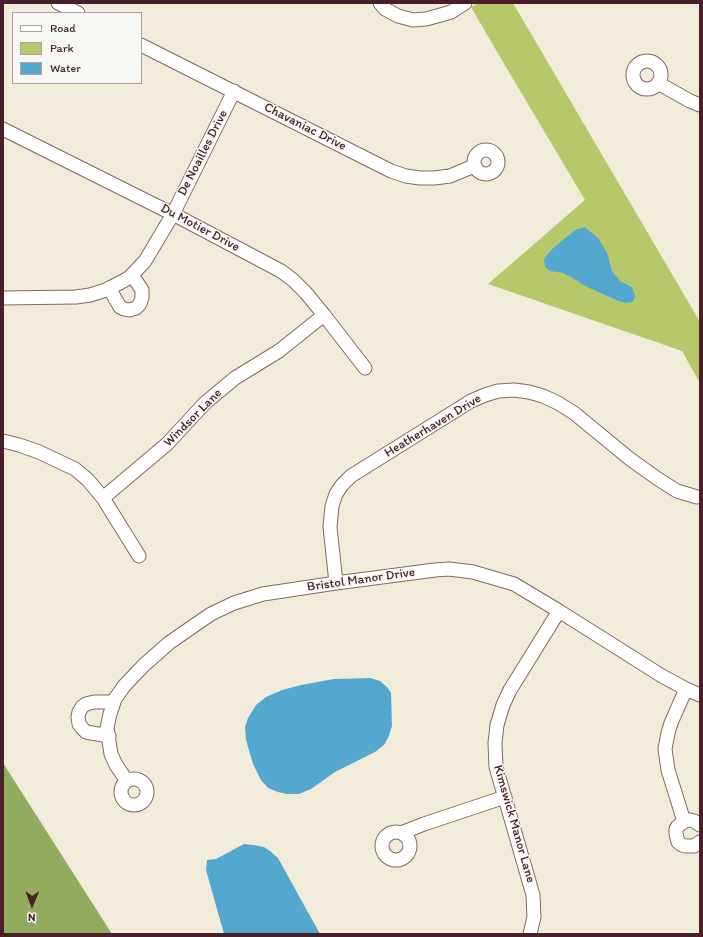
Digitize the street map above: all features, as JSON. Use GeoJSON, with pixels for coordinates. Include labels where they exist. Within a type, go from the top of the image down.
{"type":"FeatureCollection","features":[{"type":"Feature","properties":{"kind":"street"},"geometry":{"type":"LineString","coordinates":[[58,3],[76,12]]}},
{"type":"Feature","properties":{"kind":"street"},"geometry":{"type":"LineString","coordinates":[[380,3],[385,9],[398,16],[413,20],[426,19],[451,12],[465,3]]}},
{"type":"Feature","properties":{"kind":"street","name":"Chavaniac Drive"},"geometry":{"type":"LineString","coordinates":[[142,45],[391,171],[406,176],[434,178],[450,176],[474,166]]}},
{"type":"Feature","properties":{"kind":"street"},"geometry":{"type":"LineString","coordinates":[[658,83],[700,105]]}},
{"type":"Feature","properties":{"kind":"street","name":"De Noailles Drive"},"geometry":{"type":"LineString","coordinates":[[3,298],[76,297],[90,295],[109,288],[132,275],[145,261],[172,214],[234,91]]}},
{"type":"Feature","properties":{"kind":"street","name":"Du Motier Drive"},"geometry":{"type":"LineString","coordinates":[[3,129],[281,271],[293,280],[324,315],[365,368]]}},
{"type":"Feature","properties":{"kind":"street"},"geometry":{"type":"LineString","coordinates":[[109,288],[120,306],[124,309],[129,310],[136,308],[141,301],[142,290],[132,275]]}},
{"type":"Feature","properties":{"kind":"street","name":"Windsor Lane"},"geometry":{"type":"LineString","coordinates":[[103,498],[167,444],[205,403],[235,378],[279,351],[324,315]]}},
{"type":"Feature","properties":{"kind":"street","name":"Heatherhaven Drive"},"geometry":{"type":"LineString","coordinates":[[336,583],[330,527],[332,506],[336,494],[342,485],[351,476],[471,401],[485,394],[514,390],[543,396],[558,403],[574,413],[658,480],[676,491],[699,497]]}},
{"type":"Feature","properties":{"kind":"street"},"geometry":{"type":"LineString","coordinates":[[3,441],[39,452],[75,470],[88,480],[103,498],[139,556]]}},
{"type":"Feature","properties":{"kind":"street","name":"Bristol Manor Drive"},"geometry":{"type":"LineString","coordinates":[[127,781],[111,754],[108,728],[110,714],[115,699],[124,686],[144,665],[169,643],[211,614],[234,603],[263,594],[336,583],[448,569],[473,572],[514,584],[662,676],[700,695]]}},
{"type":"Feature","properties":{"kind":"street","name":"Kimswick Manor Lane"},"geometry":{"type":"LineString","coordinates":[[530,934],[534,917],[534,895],[496,767],[495,743],[497,725],[503,705],[510,690],[559,611]]}},
{"type":"Feature","properties":{"kind":"street"},"geometry":{"type":"LineString","coordinates":[[685,821],[668,770],[665,749],[671,723],[686,689]]}},
{"type":"Feature","properties":{"kind":"street"},"geometry":{"type":"LineString","coordinates":[[109,736],[86,732],[79,724],[78,717],[82,707],[86,704],[94,702],[114,702]]}},
{"type":"Feature","properties":{"kind":"street"},"geometry":{"type":"LineString","coordinates":[[401,833],[505,797]]}},
{"type":"Feature","properties":{"kind":"street"},"geometry":{"type":"LineString","coordinates":[[700,825],[690,820],[681,823],[676,829],[678,842],[682,845],[690,847],[700,842]]}},
{"type":"Feature","properties":{"kind":"green space"},"geometry":{"type":"Polygon","coordinates":[[[479,3],[513,3],[700,322],[700,383],[682,351],[488,284],[585,200],[471,7],[479,3]]]}},
{"type":"Feature","properties":{"kind":"green space"},"geometry":{"type":"Polygon","coordinates":[[[3,763],[112,934],[3,934],[3,763]]]}},
{"type":"Feature","properties":{"kind":"water"},"geometry":{"type":"Polygon","coordinates":[[[585,227],[599,239],[607,253],[612,271],[620,281],[632,287],[635,296],[633,302],[625,303],[616,300],[585,286],[563,273],[550,271],[545,267],[544,259],[551,250],[575,230],[585,227]]]}},
{"type":"Feature","properties":{"kind":"water"},"geometry":{"type":"Polygon","coordinates":[[[370,678],[380,681],[391,693],[392,726],[384,745],[375,752],[335,772],[311,789],[299,794],[287,794],[268,788],[261,780],[253,764],[246,740],[245,727],[248,718],[256,705],[266,697],[282,690],[301,685],[334,679],[370,678]]]}},
{"type":"Feature","properties":{"kind":"water"},"geometry":{"type":"Polygon","coordinates":[[[244,844],[264,847],[278,858],[320,934],[224,934],[206,870],[207,860],[216,859],[244,844]]]}}]}
